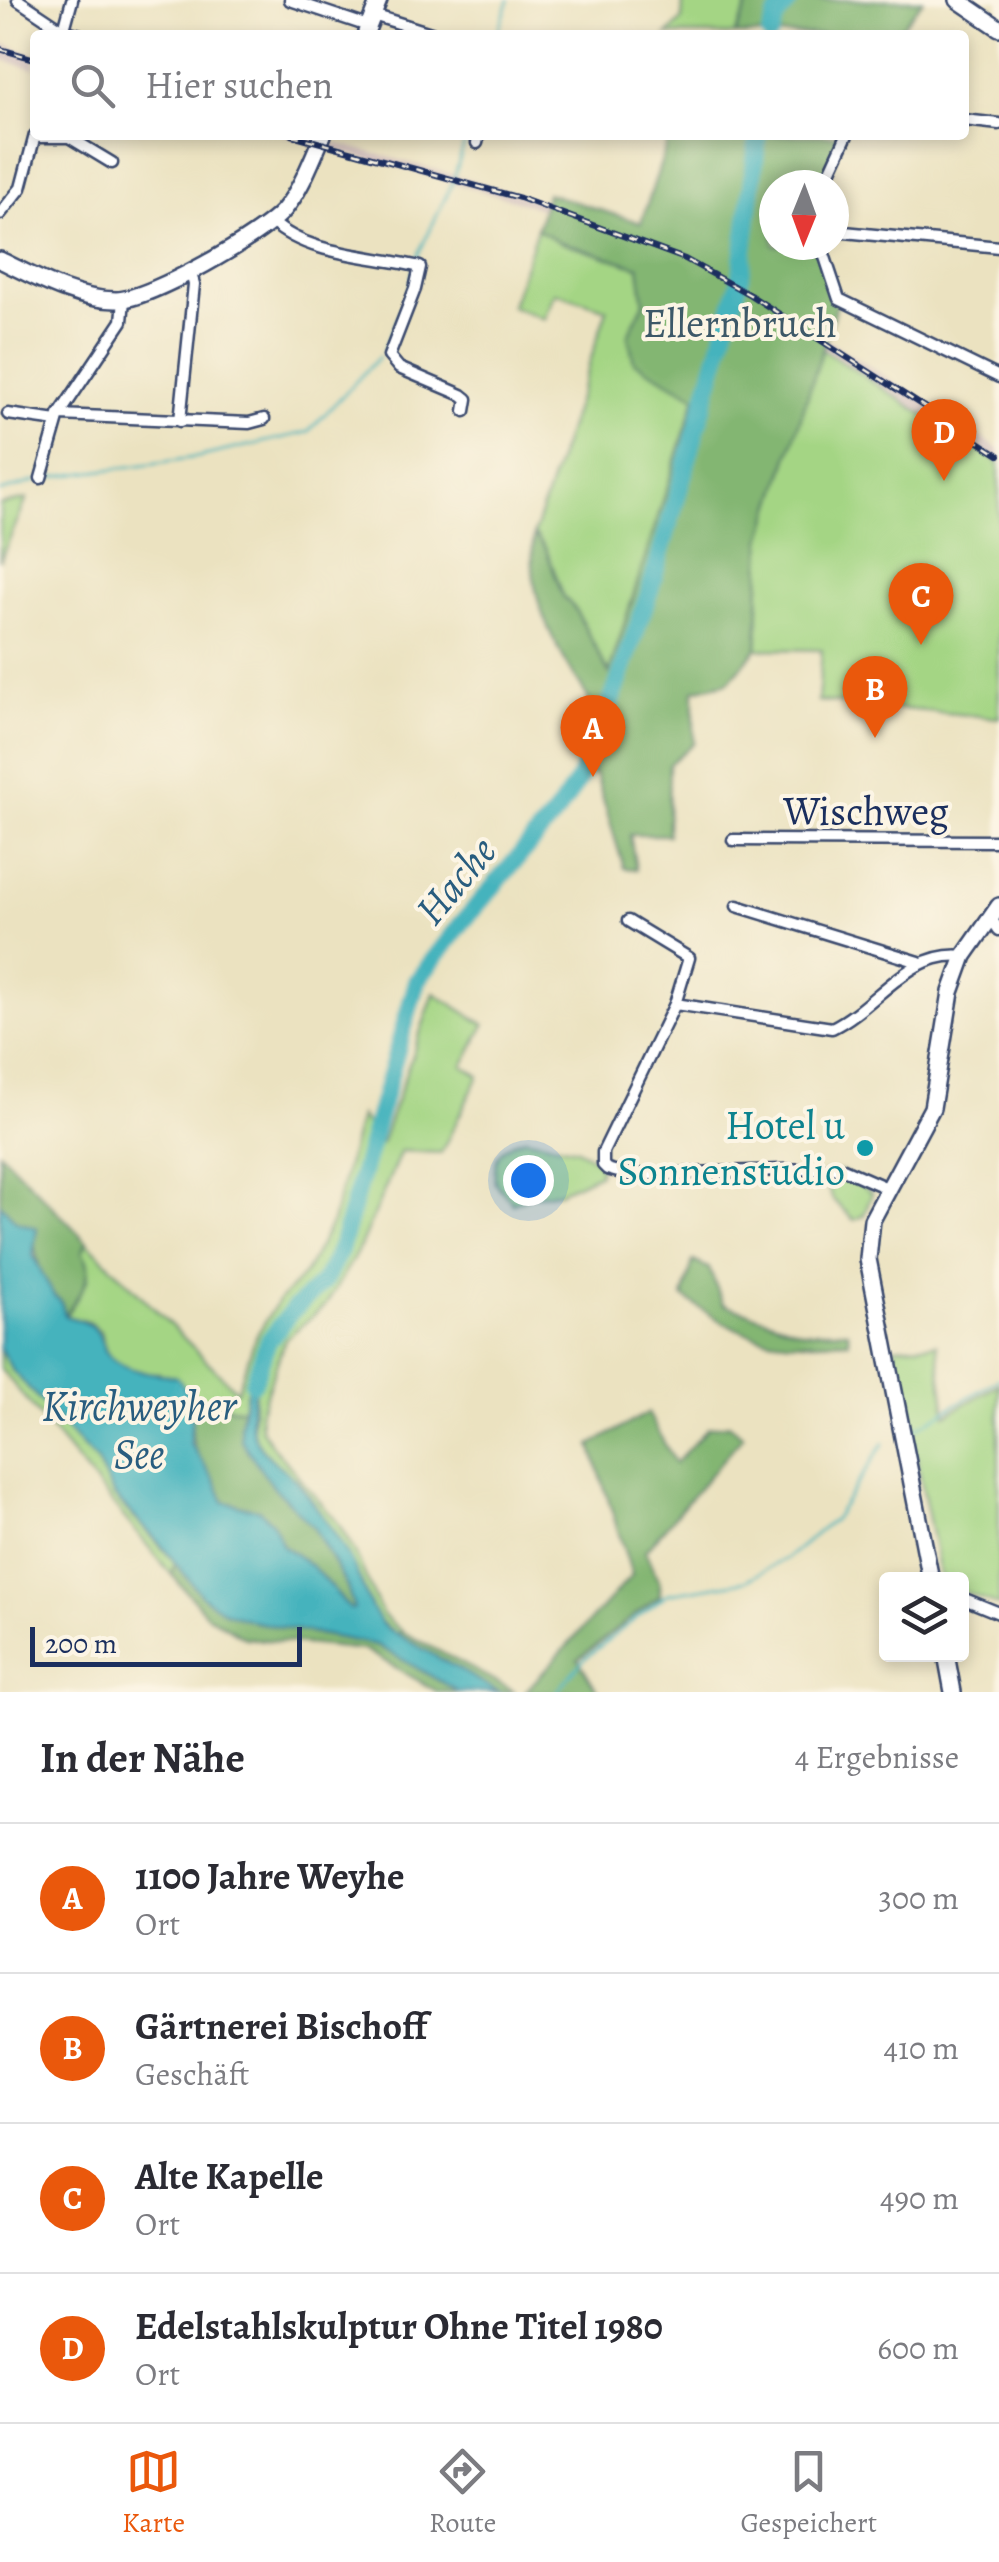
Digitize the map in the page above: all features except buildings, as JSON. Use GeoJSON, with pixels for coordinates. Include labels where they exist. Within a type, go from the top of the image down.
{"type":"FeatureCollection","features":[{"type":"Feature","properties":{"kind":"main road"},"geometry":{"type":"LineString","coordinates":[[958,0],[999,28]]}},
{"type":"Feature","properties":{"kind":"main road"},"geometry":{"type":"LineString","coordinates":[[0,260],[79,293],[104,299],[124,300],[154,290],[272,222],[294,196],[321,140]]}},
{"type":"Feature","properties":{"kind":"main road"},"geometry":{"type":"LineString","coordinates":[[929,1572],[868,1260],[872,1220],[932,1108],[951,992],[964,956],[996,918]]}},
{"type":"Feature","properties":{"kind":"main road"},"geometry":{"type":"LineString","coordinates":[[948,1662],[954,1692]]}},
{"type":"Feature","properties":{"kind":"street"},"geometry":{"type":"LineString","coordinates":[[18,0],[60,30]]}},
{"type":"Feature","properties":{"kind":"street"},"geometry":{"type":"LineString","coordinates":[[64,30],[72,0]]}},
{"type":"Feature","properties":{"kind":"street"},"geometry":{"type":"LineString","coordinates":[[290,0],[416,30]]}},
{"type":"Feature","properties":{"kind":"street"},"geometry":{"type":"LineString","coordinates":[[969,121],[999,124]]}},
{"type":"Feature","properties":{"kind":"street"},"geometry":{"type":"LineString","coordinates":[[0,214],[20,188],[34,140]]}},
{"type":"Feature","properties":{"kind":"street"},"geometry":{"type":"LineString","coordinates":[[73,140],[112,163]]}},
{"type":"Feature","properties":{"kind":"street"},"geometry":{"type":"LineString","coordinates":[[831,170],[845,140]]}},
{"type":"Feature","properties":{"kind":"street"},"geometry":{"type":"LineString","coordinates":[[272,222],[288,237],[415,266],[416,289],[389,356],[399,368],[462,395],[467,399],[464,411]]}},
{"type":"Feature","properties":{"kind":"street"},"geometry":{"type":"LineString","coordinates":[[849,233],[999,248]]}},
{"type":"Feature","properties":{"kind":"street"},"geometry":{"type":"LineString","coordinates":[[826,260],[839,298],[999,377]]}},
{"type":"Feature","properties":{"kind":"street"},"geometry":{"type":"LineString","coordinates":[[180,420],[194,284],[190,271]]}},
{"type":"Feature","properties":{"kind":"street"},"geometry":{"type":"LineString","coordinates":[[41,478],[58,418],[122,320],[124,300]]}},
{"type":"Feature","properties":{"kind":"street"},"geometry":{"type":"LineString","coordinates":[[8,414],[250,423],[264,420]]}},
{"type":"Feature","properties":{"kind":"street","name":"Wischweg"},"geometry":{"type":"LineString","coordinates":[[733,840],[999,842]]}},
{"type":"Feature","properties":{"kind":"street"},"geometry":{"type":"LineString","coordinates":[[737,906],[869,950],[919,962]]}},
{"type":"Feature","properties":{"kind":"street"},"geometry":{"type":"LineString","coordinates":[[628,921],[689,958],[675,1004],[607,1145],[603,1165],[606,1169],[628,1176],[842,1168],[887,1188]]}},
{"type":"Feature","properties":{"kind":"street"},"geometry":{"type":"LineString","coordinates":[[675,1004],[832,1028],[919,962],[938,956],[964,956]]}},
{"type":"Feature","properties":{"kind":"street"},"geometry":{"type":"LineString","coordinates":[[969,1601],[999,1612]]}},
{"type":"Feature","properties":{"kind":"shaded area"},"geometry":{"type":"Polygon","coordinates":[[[0,43],[30,52],[30,68],[0,59],[0,43]]]}},
{"type":"Feature","properties":{"kind":"shaded area"},"geometry":{"type":"Polygon","coordinates":[[[300,140],[325,140],[473,180],[657,240],[729,277],[999,449],[999,462],[740,295],[653,251],[521,202],[300,140]]]}},
{"type":"Feature","properties":{"kind":"green space"},"geometry":{"type":"Polygon","coordinates":[[[683,0],[750,0],[737,30],[672,30],[682,20],[683,0]]]}},
{"type":"Feature","properties":{"kind":"green space"},"geometry":{"type":"Polygon","coordinates":[[[750,0],[923,0],[899,30],[737,30],[750,0]]]}},
{"type":"Feature","properties":{"kind":"green space","name":"Ellernbruch"},"geometry":{"type":"Polygon","coordinates":[[[668,140],[841,140],[828,170],[759,170],[759,260],[823,260],[838,301],[762,539],[757,649],[728,682],[694,690],[694,743],[669,764],[668,835],[630,835],[636,869],[624,868],[596,776],[570,756],[589,699],[554,641],[538,601],[532,558],[534,534],[546,549],[563,596],[575,609],[609,673],[696,397],[634,362],[628,335],[644,303],[639,267],[560,242],[537,229],[547,193],[641,223],[668,140]]]}},
{"type":"Feature","properties":{"kind":"green space"},"geometry":{"type":"Polygon","coordinates":[[[537,229],[560,242],[639,267],[644,303],[628,335],[696,396],[609,674],[575,609],[563,596],[546,549],[534,534],[607,309],[555,292],[544,319],[511,306],[537,229]]]}},
{"type":"Feature","properties":{"kind":"green space"},"geometry":{"type":"Polygon","coordinates":[[[822,349],[999,463],[999,718],[818,701],[822,650],[757,649],[762,539],[822,349]]]}},
{"type":"Feature","properties":{"kind":"green space"},"geometry":{"type":"Polygon","coordinates":[[[27,499],[0,561],[0,505],[27,499]]]}},
{"type":"Feature","properties":{"kind":"green space"},"geometry":{"type":"Polygon","coordinates":[[[434,993],[485,1025],[463,1066],[479,1076],[441,1153],[401,1151],[360,1247],[326,1305],[285,1339],[260,1412],[261,1428],[271,1444],[338,1523],[382,1614],[401,1631],[398,1635],[376,1618],[362,1584],[299,1482],[278,1468],[259,1445],[252,1430],[255,1390],[248,1387],[243,1409],[218,1405],[192,1414],[189,1394],[160,1373],[138,1373],[113,1360],[106,1352],[100,1331],[88,1322],[65,1316],[88,1279],[82,1252],[87,1242],[237,1391],[256,1336],[277,1303],[305,1273],[332,1222],[360,1116],[381,1144],[434,993]]]}},
{"type":"Feature","properties":{"kind":"green space"},"geometry":{"type":"Polygon","coordinates":[[[525,1138],[577,1149],[600,1162],[599,1174],[559,1192],[513,1203],[495,1183],[495,1166],[504,1149],[525,1138]]]}},
{"type":"Feature","properties":{"kind":"green space"},"geometry":{"type":"Polygon","coordinates":[[[0,1152],[87,1242],[82,1252],[87,1260],[87,1276],[65,1316],[61,1301],[42,1276],[28,1225],[17,1222],[0,1204],[0,1152]]]}},
{"type":"Feature","properties":{"kind":"green space"},"geometry":{"type":"Polygon","coordinates":[[[842,1171],[872,1194],[864,1215],[854,1220],[833,1200],[823,1176],[842,1171]]]}},
{"type":"Feature","properties":{"kind":"green space"},"geometry":{"type":"Polygon","coordinates":[[[693,1261],[709,1268],[723,1304],[802,1331],[848,1331],[849,1341],[779,1341],[726,1324],[683,1297],[693,1261]]]}},
{"type":"Feature","properties":{"kind":"green space"},"geometry":{"type":"Polygon","coordinates":[[[937,1344],[946,1415],[999,1384],[999,1606],[969,1594],[969,1572],[940,1572],[894,1347],[937,1344]]]}},
{"type":"Feature","properties":{"kind":"green space"},"geometry":{"type":"Polygon","coordinates":[[[0,1349],[13,1371],[97,1462],[114,1496],[175,1562],[172,1575],[0,1368],[0,1349]]]}},
{"type":"Feature","properties":{"kind":"green space"},"geometry":{"type":"Polygon","coordinates":[[[218,1405],[243,1409],[240,1426],[248,1451],[272,1485],[314,1528],[347,1586],[355,1609],[350,1609],[312,1566],[283,1546],[272,1522],[243,1506],[224,1502],[196,1453],[192,1430],[192,1414],[218,1405]]]}},
{"type":"Feature","properties":{"kind":"green space"},"geometry":{"type":"Polygon","coordinates":[[[648,1413],[675,1463],[708,1428],[729,1424],[743,1436],[645,1551],[660,1584],[660,1596],[578,1659],[598,1692],[525,1692],[632,1575],[591,1445],[648,1413]]]}},
{"type":"Feature","properties":{"kind":"green space"},"geometry":{"type":"Polygon","coordinates":[[[175,1562],[203,1597],[255,1622],[377,1645],[459,1692],[438,1692],[365,1650],[245,1638],[207,1615],[172,1575],[175,1562]]]}},
{"type":"Feature","properties":{"kind":"green space"},"geometry":{"type":"Polygon","coordinates":[[[401,1631],[516,1692],[498,1692],[398,1635],[401,1631]]]}},
{"type":"Feature","properties":{"kind":"water","name":"Kirchweyher See"},"geometry":{"type":"Polygon","coordinates":[[[0,1204],[17,1222],[37,1228],[33,1255],[54,1296],[61,1301],[65,1316],[97,1331],[108,1354],[123,1365],[177,1377],[189,1394],[190,1443],[224,1502],[259,1510],[272,1522],[283,1546],[312,1566],[354,1609],[347,1586],[314,1528],[272,1485],[241,1440],[240,1426],[252,1369],[259,1361],[251,1413],[256,1439],[328,1522],[379,1620],[498,1692],[459,1692],[377,1645],[255,1622],[225,1612],[203,1597],[114,1495],[97,1462],[13,1371],[0,1349],[0,1204]]]}},
{"type":"Feature","properties":{"kind":"waterway"},"geometry":{"type":"LineString","coordinates":[[499,30],[509,0]]}},
{"type":"Feature","properties":{"kind":"waterway","name":"Hache"},"geometry":{"type":"LineString","coordinates":[[772,30],[776,17],[791,0]]}},
{"type":"Feature","properties":{"kind":"waterway"},"geometry":{"type":"LineString","coordinates":[[414,263],[452,184],[465,140]]}},
{"type":"Feature","properties":{"kind":"waterway","name":"Hache"},"geometry":{"type":"LineString","coordinates":[[253,1383],[268,1341],[324,1281],[340,1250],[417,981],[558,811],[579,779],[616,689],[650,590],[741,276],[757,140]]}},
{"type":"Feature","properties":{"kind":"waterway"},"geometry":{"type":"LineString","coordinates":[[384,351],[413,271]]}},
{"type":"Feature","properties":{"kind":"waterway"},"geometry":{"type":"LineString","coordinates":[[48,478],[199,457],[308,432],[379,357]]}},
{"type":"Feature","properties":{"kind":"waterway"},"geometry":{"type":"LineString","coordinates":[[0,492],[36,481]]}},
{"type":"Feature","properties":{"kind":"waterway"},"geometry":{"type":"LineString","coordinates":[[910,1432],[999,1379]]}},
{"type":"Feature","properties":{"kind":"waterway"},"geometry":{"type":"LineString","coordinates":[[556,1692],[584,1659],[667,1594],[745,1581],[787,1558],[834,1519],[884,1443]]}},
{"type":"Feature","properties":{"kind":"railway"},"geometry":{"type":"LineString","coordinates":[[0,49],[30,58]]}},
{"type":"Feature","properties":{"kind":"railway"},"geometry":{"type":"LineString","coordinates":[[310,140],[520,198],[685,259],[750,295],[999,455]]}},
{"type":"Feature","properties":{"kind":"place","name":"Edelstahlskulptur Ohne Titel 1980"},"geometry":{"type":"Point","coordinates":[944,481]}},
{"type":"Feature","properties":{"kind":"place","name":"Alte Kapelle"},"geometry":{"type":"Point","coordinates":[921,645]}},
{"type":"Feature","properties":{"kind":"place","name":"Gärtnerei Bischoff"},"geometry":{"type":"Point","coordinates":[875,738]}},
{"type":"Feature","properties":{"kind":"place","name":"1100 Jahre Weyhe"},"geometry":{"type":"Point","coordinates":[593,777]}},
{"type":"Feature","properties":{"kind":"place","name":"Hotel u Sonnenstudio"},"geometry":{"type":"Point","coordinates":[865,1148]}}]}
